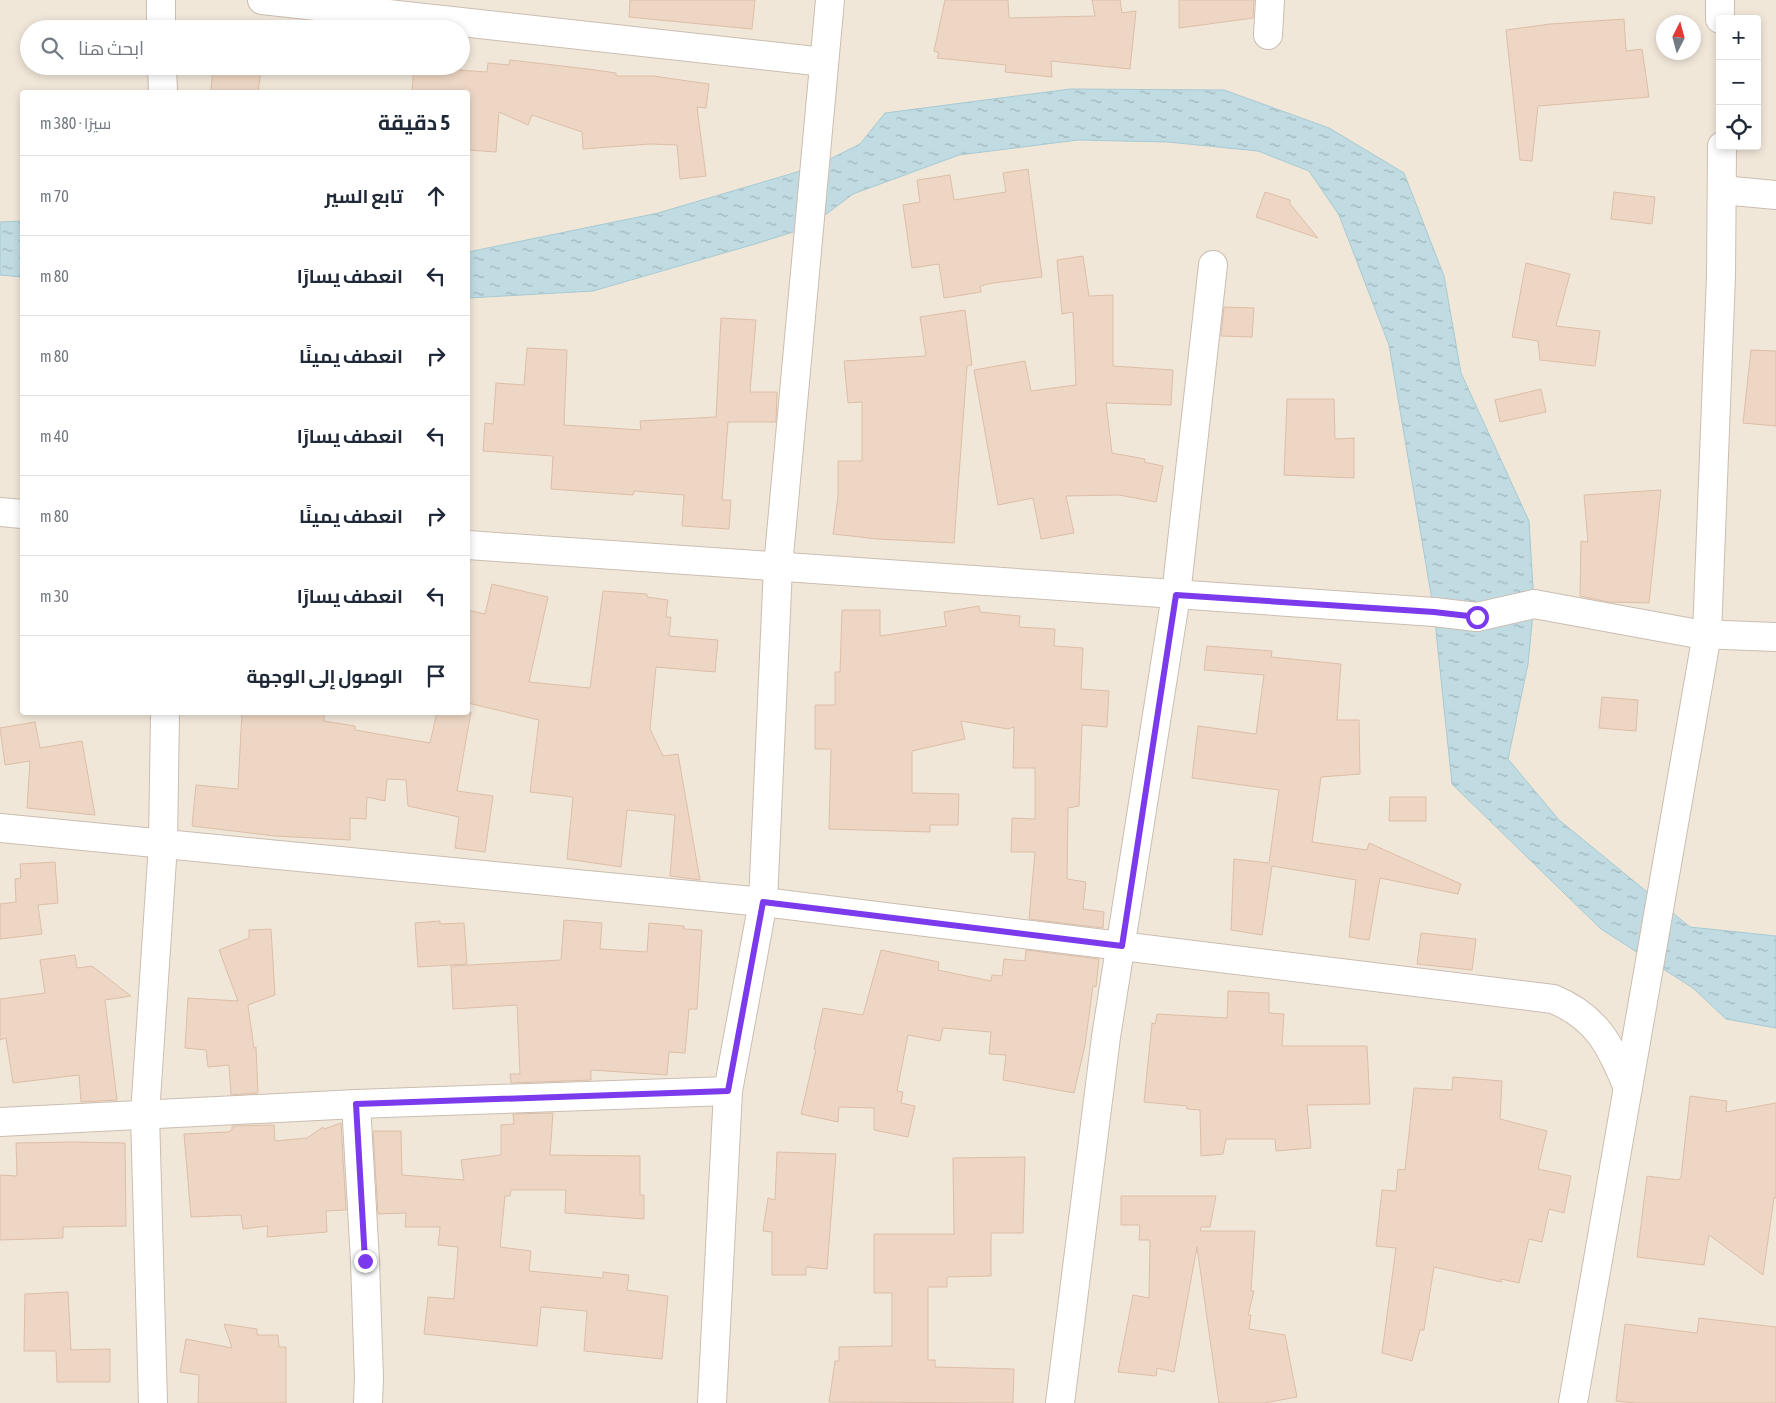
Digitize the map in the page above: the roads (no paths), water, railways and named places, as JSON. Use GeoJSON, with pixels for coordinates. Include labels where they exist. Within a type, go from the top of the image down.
{"type":"FeatureCollection","features":[{"type":"Feature","properties":{"kind":"street"},"geometry":{"type":"LineString","coordinates":[[160,0],[161,20]]}},
{"type":"Feature","properties":{"kind":"street"},"geometry":{"type":"LineString","coordinates":[[262,0],[443,20]]}},
{"type":"Feature","properties":{"kind":"street"},"geometry":{"type":"LineString","coordinates":[[712,1403],[728,1091],[763,902],[778,568],[830,0]]}},
{"type":"Feature","properties":{"kind":"street"},"geometry":{"type":"LineString","coordinates":[[1268,35],[1270,0]]}},
{"type":"Feature","properties":{"kind":"street"},"geometry":{"type":"LineString","coordinates":[[1720,0],[1720,15]]}},
{"type":"Feature","properties":{"kind":"street"},"geometry":{"type":"LineString","coordinates":[[470,23],[824,62]]}},
{"type":"Feature","properties":{"kind":"street"},"geometry":{"type":"LineString","coordinates":[[162,75],[162,90]]}},
{"type":"Feature","properties":{"kind":"street"},"geometry":{"type":"LineString","coordinates":[[1574,1403],[1634,1047],[1671,851],[1707,634],[1715,473],[1722,150]]}},
{"type":"Feature","properties":{"kind":"street"},"geometry":{"type":"LineString","coordinates":[[1722,190],[1776,195]]}},
{"type":"Feature","properties":{"kind":"street"},"geometry":{"type":"LineString","coordinates":[[1060,1403],[1106,1037],[1122,946],[1176,595],[1213,265]]}},
{"type":"Feature","properties":{"kind":"street"},"geometry":{"type":"LineString","coordinates":[[0,512],[20,514]]}},
{"type":"Feature","properties":{"kind":"street"},"geometry":{"type":"LineString","coordinates":[[470,545],[1434,612],[1477,617],[1534,604],[1707,634],[1776,637]]}},
{"type":"Feature","properties":{"kind":"street"},"geometry":{"type":"LineString","coordinates":[[153,1403],[145,1114],[163,844],[165,715]]}},
{"type":"Feature","properties":{"kind":"street"},"geometry":{"type":"LineString","coordinates":[[0,828],[763,902],[1553,999],[1583,1014],[1612,1049],[1628,1088]]}},
{"type":"Feature","properties":{"kind":"street"},"geometry":{"type":"LineString","coordinates":[[0,1122],[356,1104],[728,1091]]}},
{"type":"Feature","properties":{"kind":"street"},"geometry":{"type":"LineString","coordinates":[[356,1104],[365,1261],[369,1378],[368,1403]]}},
{"type":"Feature","properties":{"kind":"water"},"geometry":{"type":"Polygon","coordinates":[[[1070,89],[1224,90],[1329,128],[1404,173],[1444,276],[1461,373],[1529,521],[1534,604],[1528,664],[1508,759],[1559,820],[1690,927],[1776,936],[1776,1028],[1726,1019],[1693,988],[1601,929],[1452,784],[1434,612],[1389,345],[1339,215],[1309,171],[1258,151],[1168,142],[1078,140],[959,155],[853,194],[809,227],[755,244],[593,291],[470,298],[470,252],[658,213],[814,167],[860,144],[885,113],[1070,89]]]}},
{"type":"Feature","properties":{"kind":"water"},"geometry":{"type":"Polygon","coordinates":[[[20,221],[20,277],[0,275],[0,222],[20,221]]]}}]}
